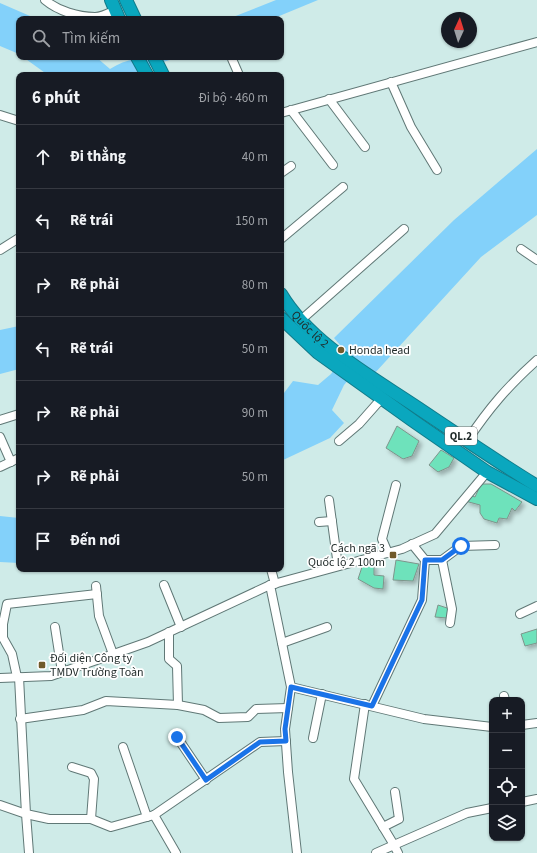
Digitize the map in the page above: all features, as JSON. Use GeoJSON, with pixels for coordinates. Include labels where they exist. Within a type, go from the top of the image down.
{"type":"FeatureCollection","features":[{"type":"Feature","properties":{"kind":"highway"},"geometry":{"type":"LineString","coordinates":[[126,0],[134,16]]}},
{"type":"Feature","properties":{"kind":"highway"},"geometry":{"type":"LineString","coordinates":[[139,60],[145,72]]}},
{"type":"Feature","properties":{"kind":"highway","name":"Quốc lộ 2"},"geometry":{"type":"LineString","coordinates":[[284,298],[302,320],[381,393]]}},
{"type":"Feature","properties":{"kind":"highway","name":"Quốc lộ 2"},"geometry":{"type":"LineString","coordinates":[[284,321],[317,352],[381,393]]}},
{"type":"Feature","properties":{"kind":"highway","name":"QL.2"},"geometry":{"type":"LineString","coordinates":[[381,393],[467,441],[537,486]]}},
{"type":"Feature","properties":{"kind":"highway","name":"QL.2"},"geometry":{"type":"LineString","coordinates":[[381,393],[487,472],[537,500]]}},
{"type":"Feature","properties":{"kind":"street"},"geometry":{"type":"LineString","coordinates":[[45,0],[56,8],[89,16],[103,16],[115,10]]}},
{"type":"Feature","properties":{"kind":"street"},"geometry":{"type":"LineString","coordinates":[[284,112],[537,42]]}},
{"type":"Feature","properties":{"kind":"street"},"geometry":{"type":"LineString","coordinates":[[232,60],[238,72]]}},
{"type":"Feature","properties":{"kind":"street"},"geometry":{"type":"LineString","coordinates":[[391,82],[411,127],[437,170]]}},
{"type":"Feature","properties":{"kind":"street"},"geometry":{"type":"LineString","coordinates":[[329,99],[365,147]]}},
{"type":"Feature","properties":{"kind":"street"},"geometry":{"type":"LineString","coordinates":[[291,110],[334,165]]}},
{"type":"Feature","properties":{"kind":"street"},"geometry":{"type":"LineString","coordinates":[[0,115],[16,120]]}},
{"type":"Feature","properties":{"kind":"street"},"geometry":{"type":"LineString","coordinates":[[284,171],[291,166]]}},
{"type":"Feature","properties":{"kind":"street"},"geometry":{"type":"LineString","coordinates":[[284,236],[343,187]]}},
{"type":"Feature","properties":{"kind":"street"},"geometry":{"type":"LineString","coordinates":[[302,320],[404,230]]}},
{"type":"Feature","properties":{"kind":"street"},"geometry":{"type":"LineString","coordinates":[[0,250],[16,240]]}},
{"type":"Feature","properties":{"kind":"street"},"geometry":{"type":"LineString","coordinates":[[521,249],[537,260]]}},
{"type":"Feature","properties":{"kind":"street"},"geometry":{"type":"LineString","coordinates":[[467,441],[509,385],[537,360]]}},
{"type":"Feature","properties":{"kind":"street"},"geometry":{"type":"LineString","coordinates":[[339,442],[359,424],[381,393]]}},
{"type":"Feature","properties":{"kind":"street"},"geometry":{"type":"LineString","coordinates":[[0,420],[16,415]]}},
{"type":"Feature","properties":{"kind":"street"},"geometry":{"type":"LineString","coordinates":[[0,438],[15,460],[0,467]]}},
{"type":"Feature","properties":{"kind":"street"},"geometry":{"type":"LineString","coordinates":[[0,678],[51,676],[148,642],[273,584],[388,553],[412,544],[435,534],[487,472]]}},
{"type":"Feature","properties":{"kind":"street"},"geometry":{"type":"LineString","coordinates":[[388,553],[382,539],[396,485]]}},
{"type":"Feature","properties":{"kind":"street"},"geometry":{"type":"LineString","coordinates":[[329,500],[338,566]]}},
{"type":"Feature","properties":{"kind":"street"},"geometry":{"type":"LineString","coordinates":[[319,522],[332,522]]}},
{"type":"Feature","properties":{"kind":"street"},"geometry":{"type":"LineString","coordinates":[[398,853],[384,827],[354,779],[369,705],[422,600],[425,560],[412,544]]}},
{"type":"Feature","properties":{"kind":"street"},"geometry":{"type":"LineString","coordinates":[[425,560],[442,560],[461,546],[495,545]]}},
{"type":"Feature","properties":{"kind":"street"},"geometry":{"type":"LineString","coordinates":[[442,560],[452,609],[450,623]]}},
{"type":"Feature","properties":{"kind":"street"},"geometry":{"type":"LineString","coordinates":[[271,572],[282,643],[291,687],[285,729],[297,853]]}},
{"type":"Feature","properties":{"kind":"street"},"geometry":{"type":"LineString","coordinates":[[96,586],[99,616],[113,654]]}},
{"type":"Feature","properties":{"kind":"street"},"geometry":{"type":"LineString","coordinates":[[164,586],[181,627]]}},
{"type":"Feature","properties":{"kind":"street"},"geometry":{"type":"LineString","coordinates":[[29,853],[18,677],[12,654],[3,638],[3,624],[7,604],[97,594]]}},
{"type":"Feature","properties":{"kind":"street"},"geometry":{"type":"LineString","coordinates":[[520,614],[537,606]]}},
{"type":"Feature","properties":{"kind":"street"},"geometry":{"type":"LineString","coordinates":[[55,627],[62,672]]}},
{"type":"Feature","properties":{"kind":"street"},"geometry":{"type":"LineString","coordinates":[[282,643],[327,627]]}},
{"type":"Feature","properties":{"kind":"street"},"geometry":{"type":"LineString","coordinates":[[169,632],[168,659],[177,666],[178,704]]}},
{"type":"Feature","properties":{"kind":"street"},"geometry":{"type":"LineString","coordinates":[[291,687],[369,705],[424,720],[489,727]]}},
{"type":"Feature","properties":{"kind":"street"},"geometry":{"type":"LineString","coordinates":[[313,738],[322,694]]}},
{"type":"Feature","properties":{"kind":"street"},"geometry":{"type":"LineString","coordinates":[[20,719],[83,710],[106,701],[178,704],[204,710],[219,718],[248,717],[256,709],[288,708]]}},
{"type":"Feature","properties":{"kind":"street"},"geometry":{"type":"LineString","coordinates":[[525,725],[537,723]]}},
{"type":"Feature","properties":{"kind":"street"},"geometry":{"type":"LineString","coordinates":[[177,737],[206,780]]}},
{"type":"Feature","properties":{"kind":"street"},"geometry":{"type":"LineString","coordinates":[[0,805],[26,814],[49,819],[91,819],[110,827],[150,816],[206,780],[260,742],[286,741]]}},
{"type":"Feature","properties":{"kind":"street"},"geometry":{"type":"LineString","coordinates":[[122,747],[150,816],[176,853]]}},
{"type":"Feature","properties":{"kind":"street"},"geometry":{"type":"LineString","coordinates":[[72,767],[91,774],[94,779],[91,819]]}},
{"type":"Feature","properties":{"kind":"street"},"geometry":{"type":"LineString","coordinates":[[384,827],[399,819],[395,792]]}},
{"type":"Feature","properties":{"kind":"street"},"geometry":{"type":"LineString","coordinates":[[525,801],[537,799]]}},
{"type":"Feature","properties":{"kind":"street"},"geometry":{"type":"LineString","coordinates":[[376,853],[467,813],[489,809]]}},
{"type":"Feature","properties":{"kind":"water"},"geometry":{"type":"Polygon","coordinates":[[[276,0],[318,0],[279,16],[236,16],[276,0]]]}},
{"type":"Feature","properties":{"kind":"water"},"geometry":{"type":"Polygon","coordinates":[[[0,3],[30,16],[16,16],[16,53],[0,46],[0,3]]]}},
{"type":"Feature","properties":{"kind":"water"},"geometry":{"type":"Polygon","coordinates":[[[27,60],[100,60],[110,69],[118,64],[130,60],[170,60],[141,69],[138,72],[44,72],[27,60]]]}},
{"type":"Feature","properties":{"kind":"water"},"geometry":{"type":"Polygon","coordinates":[[[537,149],[537,215],[481,257],[374,374],[361,365],[344,385],[332,410],[344,423],[330,438],[284,460],[284,393],[293,381],[318,385],[331,374],[346,352],[334,338],[454,220],[537,149]]]}},
{"type":"Feature","properties":{"kind":"water"},"geometry":{"type":"Polygon","coordinates":[[[16,327],[16,370],[0,374],[0,330],[16,327]]]}},
{"type":"Feature","properties":{"kind":"water"},"geometry":{"type":"Polygon","coordinates":[[[0,516],[16,518],[16,563],[0,562],[0,516]]]}},
{"type":"Feature","properties":{"kind":"building"},"geometry":{"type":"Polygon","coordinates":[[[397,426],[419,441],[412,456],[403,459],[386,448],[397,426]]]}},
{"type":"Feature","properties":{"kind":"building"},"geometry":{"type":"Polygon","coordinates":[[[441,450],[454,458],[449,467],[438,472],[429,465],[441,450]]]}},
{"type":"Feature","properties":{"kind":"building"},"geometry":{"type":"Polygon","coordinates":[[[481,484],[491,484],[522,502],[515,511],[512,508],[507,519],[499,518],[497,523],[484,519],[480,513],[480,505],[465,501],[470,495],[475,497],[481,484]]]}},
{"type":"Feature","properties":{"kind":"building"},"geometry":{"type":"Polygon","coordinates":[[[396,560],[419,564],[413,581],[393,580],[396,560]]]}},
{"type":"Feature","properties":{"kind":"building"},"geometry":{"type":"Polygon","coordinates":[[[363,564],[374,565],[374,575],[384,576],[383,589],[374,588],[358,579],[363,564]]]}},
{"type":"Feature","properties":{"kind":"building"},"geometry":{"type":"Polygon","coordinates":[[[438,605],[450,609],[447,618],[435,617],[438,605]]]}},
{"type":"Feature","properties":{"kind":"building"},"geometry":{"type":"Polygon","coordinates":[[[537,629],[537,643],[525,646],[521,634],[537,629]]]}},
{"type":"Feature","properties":{"kind":"place","name":"Honda head"},"geometry":{"type":"Point","coordinates":[341,350]}},
{"type":"Feature","properties":{"kind":"place","name":"Cách ngã 3 Quốc lộ 2 100m"},"geometry":{"type":"Point","coordinates":[393,555]}},
{"type":"Feature","properties":{"kind":"place","name":"Đối diện Công ty TMDV Trường Toàn"},"geometry":{"type":"Point","coordinates":[42,665]}},
{"type":"Feature","properties":{"kind":"route"},"geometry":{"type":"LineString","coordinates":[[177,737],[206,780],[260,742],[286,741],[285,729],[291,687],[372,706],[422,600],[425,560],[442,560],[461,546]]}}]}
